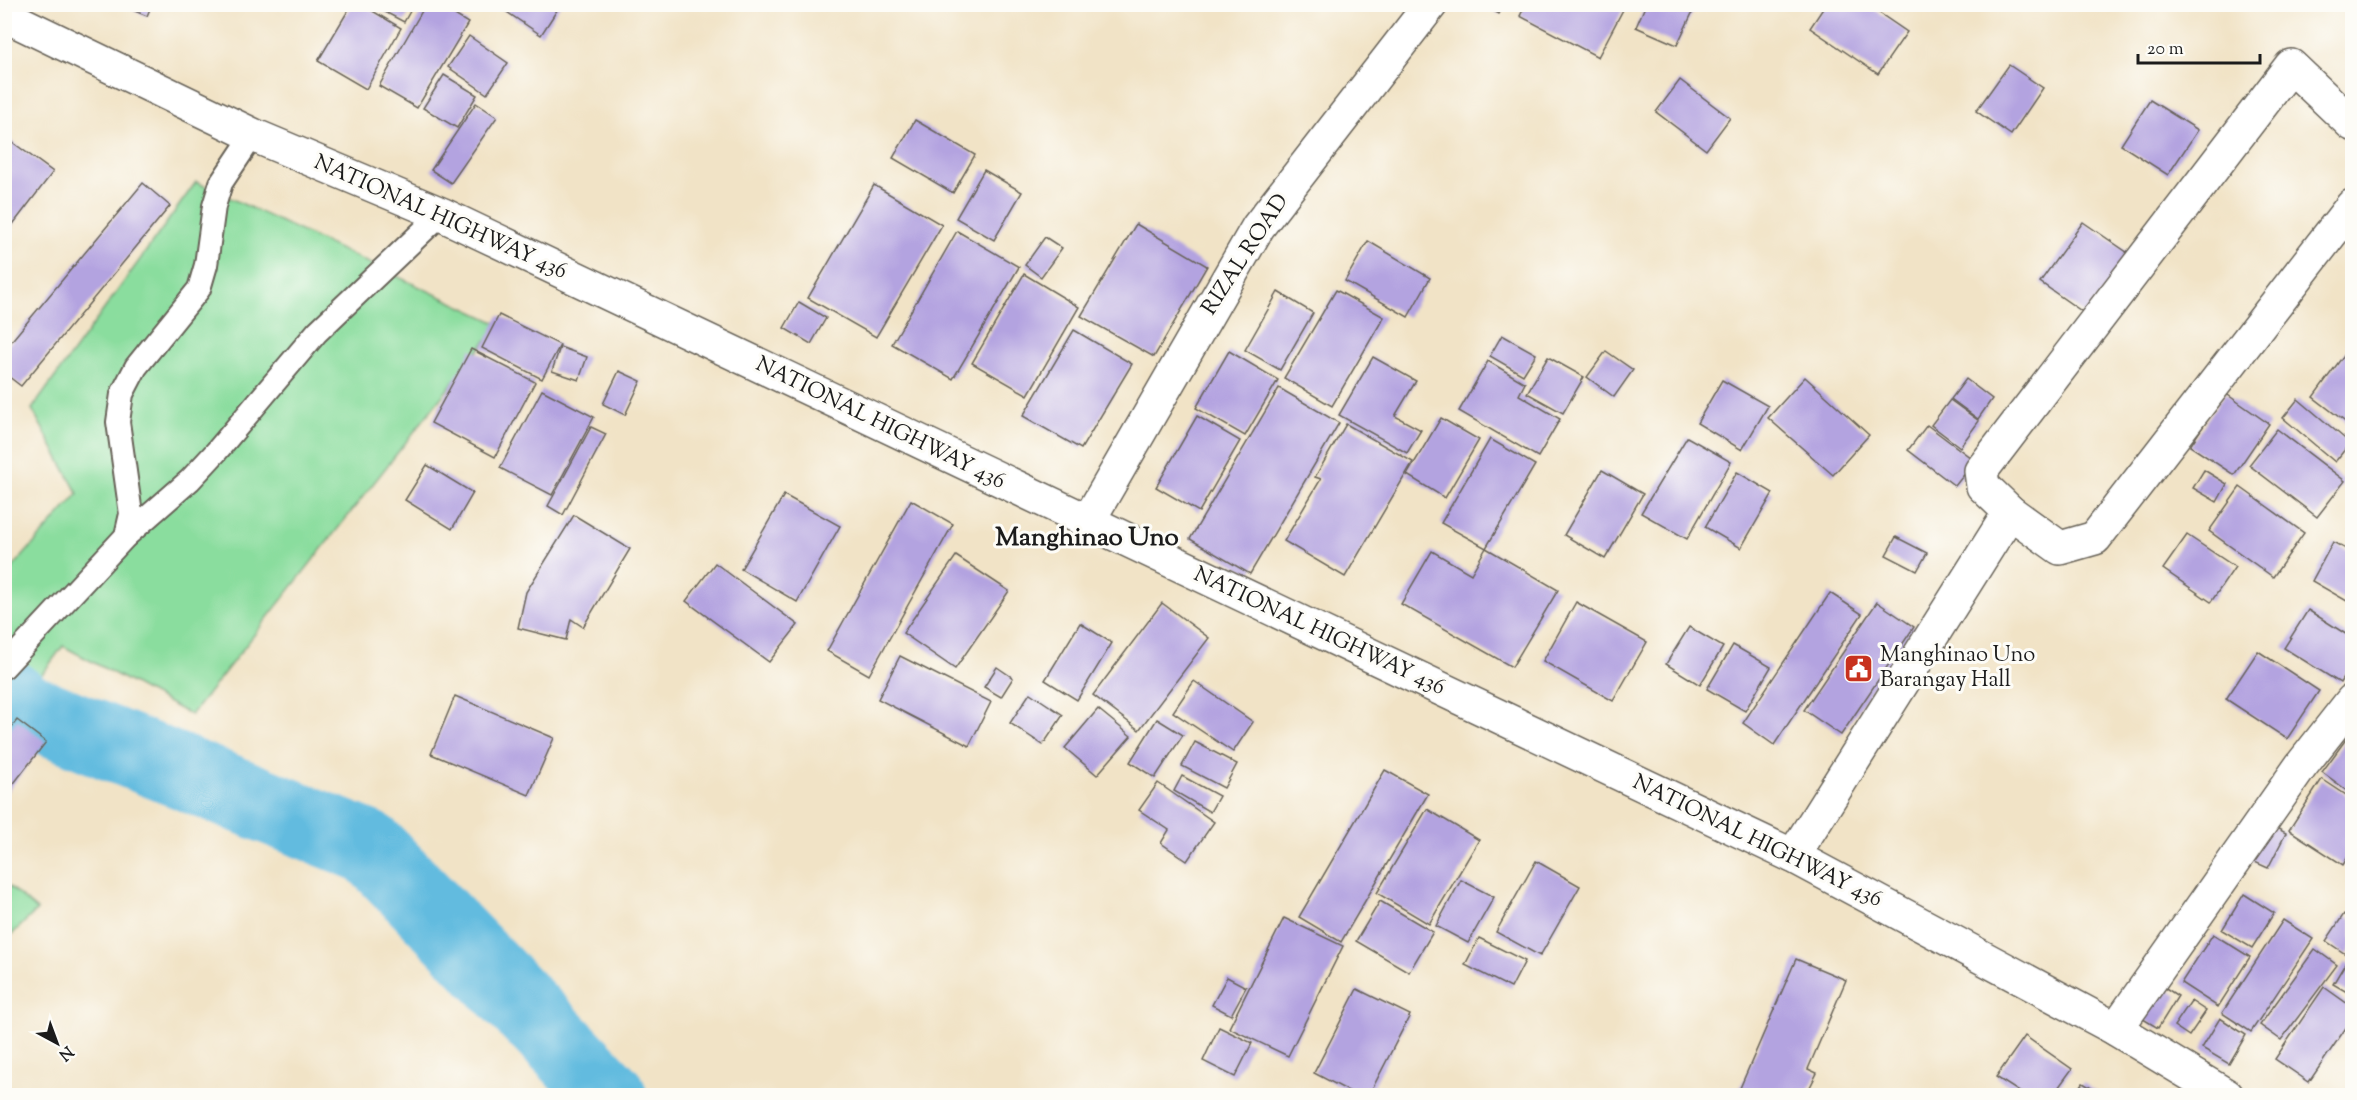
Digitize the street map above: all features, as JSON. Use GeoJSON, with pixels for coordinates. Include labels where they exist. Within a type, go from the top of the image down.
{"type":"FeatureCollection","features":[{"type":"Feature","properties":{"kind":"street","name":"RIZAL ROAD"},"geometry":{"type":"LineString","coordinates":[[1087,523],[1258,227],[1431,4]]}},
{"type":"Feature","properties":{"kind":"street","name":"NATIONAL HIGHWAY 436"},"geometry":{"type":"LineString","coordinates":[[4,15],[253,135],[441,214],[1087,523],[1793,856],[2116,1029],[2227,1095]]}},
{"type":"Feature","properties":{"kind":"street"},"geometry":{"type":"LineString","coordinates":[[2352,124],[2291,66],[1981,471],[1983,486],[2010,512],[2060,548],[2095,538],[2352,206]]}},
{"type":"Feature","properties":{"kind":"street"},"geometry":{"type":"LineString","coordinates":[[1793,856],[2010,512]]}},
{"type":"Feature","properties":{"kind":"street"},"geometry":{"type":"LineString","coordinates":[[2116,1029],[2301,766],[2352,701]]}},
{"type":"Feature","properties":{"kind":"lane"},"geometry":{"type":"LineString","coordinates":[[126,536],[131,514],[118,422],[122,394],[136,367],[199,289],[206,265],[214,206],[221,183],[253,135]]}},
{"type":"Feature","properties":{"kind":"lane"},"geometry":{"type":"LineString","coordinates":[[12,659],[126,536],[202,467],[317,332],[441,214]]}},
{"type":"Feature","properties":{"kind":"green space"},"geometry":{"type":"Polygon","coordinates":[[[196,182],[499,324],[191,715],[63,646],[5,724],[5,576],[78,494],[32,409],[196,182]]]}},
{"type":"Feature","properties":{"kind":"green space"},"geometry":{"type":"Polygon","coordinates":[[[5,883],[37,910],[5,941],[5,883]]]}},
{"type":"Feature","properties":{"kind":"building"},"geometry":{"type":"Polygon","coordinates":[[[118,4],[152,4],[147,16],[118,4]]]}},
{"type":"Feature","properties":{"kind":"building"},"geometry":{"type":"Polygon","coordinates":[[[352,4],[361,4],[401,28],[366,89],[318,61],[352,4]]]}},
{"type":"Feature","properties":{"kind":"building"},"geometry":{"type":"Polygon","coordinates":[[[370,4],[414,4],[404,22],[370,4]]]}},
{"type":"Feature","properties":{"kind":"building"},"geometry":{"type":"Polygon","coordinates":[[[426,4],[437,4],[468,23],[417,108],[379,86],[426,4]]]}},
{"type":"Feature","properties":{"kind":"building"},"geometry":{"type":"Polygon","coordinates":[[[445,4],[462,4],[456,12],[445,4]]]}},
{"type":"Feature","properties":{"kind":"building"},"geometry":{"type":"Polygon","coordinates":[[[495,4],[561,4],[541,35],[495,4]]]}},
{"type":"Feature","properties":{"kind":"building"},"geometry":{"type":"Polygon","coordinates":[[[1481,4],[1503,4],[1499,14],[1481,4]]]}},
{"type":"Feature","properties":{"kind":"building"},"geometry":{"type":"Polygon","coordinates":[[[1526,4],[1626,4],[1598,57],[1520,16],[1526,4]]]}},
{"type":"Feature","properties":{"kind":"building"},"geometry":{"type":"Polygon","coordinates":[[[1646,4],[1689,4],[1695,7],[1677,45],[1636,27],[1646,4]]]}},
{"type":"Feature","properties":{"kind":"building"},"geometry":{"type":"Polygon","coordinates":[[[1826,4],[1866,4],[1907,32],[1878,74],[1810,28],[1826,4]]]}},
{"type":"Feature","properties":{"kind":"building"},"geometry":{"type":"Polygon","coordinates":[[[469,36],[508,63],[487,94],[448,67],[469,36]]]}},
{"type":"Feature","properties":{"kind":"building"},"geometry":{"type":"Polygon","coordinates":[[[2009,65],[2043,88],[2011,135],[1976,111],[2009,65]]]}},
{"type":"Feature","properties":{"kind":"building"},"geometry":{"type":"Polygon","coordinates":[[[444,75],[477,95],[457,128],[423,108],[444,75]]]}},
{"type":"Feature","properties":{"kind":"building"},"geometry":{"type":"Polygon","coordinates":[[[1680,80],[1730,118],[1706,150],[1656,112],[1680,80]]]}},
{"type":"Feature","properties":{"kind":"building"},"geometry":{"type":"Polygon","coordinates":[[[2150,100],[2198,130],[2168,175],[2121,145],[2150,100]]]}},
{"type":"Feature","properties":{"kind":"building"},"geometry":{"type":"Polygon","coordinates":[[[476,103],[497,117],[451,183],[431,170],[476,103]]]}},
{"type":"Feature","properties":{"kind":"building"},"geometry":{"type":"Polygon","coordinates":[[[915,120],[975,155],[953,193],[893,158],[915,120]]]}},
{"type":"Feature","properties":{"kind":"building"},"geometry":{"type":"Polygon","coordinates":[[[4,136],[53,172],[4,236],[4,136]]]}},
{"type":"Feature","properties":{"kind":"building"},"geometry":{"type":"Polygon","coordinates":[[[984,170],[1022,192],[994,240],[956,218],[984,170]]]}},
{"type":"Feature","properties":{"kind":"building"},"geometry":{"type":"Polygon","coordinates":[[[143,183],[170,206],[21,386],[4,373],[4,350],[143,183]]]}},
{"type":"Feature","properties":{"kind":"building"},"geometry":{"type":"Polygon","coordinates":[[[874,185],[942,225],[876,337],[808,298],[874,185]]]}},
{"type":"Feature","properties":{"kind":"building"},"geometry":{"type":"Polygon","coordinates":[[[2083,222],[2131,255],[2087,315],[2040,282],[2083,222]]]}},
{"type":"Feature","properties":{"kind":"building"},"geometry":{"type":"Polygon","coordinates":[[[1136,224],[1207,266],[1154,357],[1081,316],[1136,224]]]}},
{"type":"Feature","properties":{"kind":"building"},"geometry":{"type":"Polygon","coordinates":[[[957,231],[1019,267],[953,379],[892,344],[957,231]]]}},
{"type":"Feature","properties":{"kind":"building"},"geometry":{"type":"Polygon","coordinates":[[[1045,237],[1062,248],[1041,277],[1025,265],[1045,237]]]}},
{"type":"Feature","properties":{"kind":"building"},"geometry":{"type":"Polygon","coordinates":[[[1368,241],[1430,278],[1408,317],[1345,281],[1368,241]]]}},
{"type":"Feature","properties":{"kind":"building"},"geometry":{"type":"Polygon","coordinates":[[[1024,274],[1079,307],[1028,395],[972,363],[1024,274]]]}},
{"type":"Feature","properties":{"kind":"building"},"geometry":{"type":"Polygon","coordinates":[[[1336,290],[1384,317],[1332,406],[1284,378],[1336,290]]]}},
{"type":"Feature","properties":{"kind":"building"},"geometry":{"type":"Polygon","coordinates":[[[1278,292],[1313,313],[1280,370],[1245,350],[1278,292]]]}},
{"type":"Feature","properties":{"kind":"building"},"geometry":{"type":"Polygon","coordinates":[[[799,302],[826,318],[811,344],[784,328],[799,302]]]}},
{"type":"Feature","properties":{"kind":"building"},"geometry":{"type":"Polygon","coordinates":[[[499,315],[560,345],[542,379],[482,348],[499,315]]]}},
{"type":"Feature","properties":{"kind":"building"},"geometry":{"type":"Polygon","coordinates":[[[1074,330],[1132,364],[1081,449],[1023,416],[1074,330]]]}},
{"type":"Feature","properties":{"kind":"building"},"geometry":{"type":"Polygon","coordinates":[[[1502,335],[1536,354],[1523,375],[1490,356],[1502,335]]]}},
{"type":"Feature","properties":{"kind":"building"},"geometry":{"type":"Polygon","coordinates":[[[2352,344],[2352,427],[2313,397],[2352,344]]]}},
{"type":"Feature","properties":{"kind":"building"},"geometry":{"type":"Polygon","coordinates":[[[560,347],[587,357],[579,380],[552,371],[560,347]]]}},
{"type":"Feature","properties":{"kind":"building"},"geometry":{"type":"Polygon","coordinates":[[[471,349],[535,382],[495,457],[431,423],[471,349]]]}},
{"type":"Feature","properties":{"kind":"building"},"geometry":{"type":"Polygon","coordinates":[[[1229,351],[1278,380],[1245,436],[1196,408],[1229,351]]]}},
{"type":"Feature","properties":{"kind":"building"},"geometry":{"type":"Polygon","coordinates":[[[1606,351],[1633,370],[1614,397],[1587,377],[1606,351]]]}},
{"type":"Feature","properties":{"kind":"building"},"geometry":{"type":"Polygon","coordinates":[[[1373,357],[1416,381],[1395,416],[1421,430],[1407,453],[1339,415],[1373,357]]]}},
{"type":"Feature","properties":{"kind":"building"},"geometry":{"type":"Polygon","coordinates":[[[1548,357],[1584,377],[1563,413],[1527,393],[1548,357]]]}},
{"type":"Feature","properties":{"kind":"building"},"geometry":{"type":"Polygon","coordinates":[[[1488,361],[1525,383],[1519,395],[1560,419],[1538,457],[1459,411],[1488,361]]]}},
{"type":"Feature","properties":{"kind":"building"},"geometry":{"type":"Polygon","coordinates":[[[619,371],[641,381],[625,415],[603,404],[619,371]]]}},
{"type":"Feature","properties":{"kind":"building"},"geometry":{"type":"Polygon","coordinates":[[[1805,377],[1869,435],[1833,475],[1768,418],[1805,377]]]}},
{"type":"Feature","properties":{"kind":"building"},"geometry":{"type":"Polygon","coordinates":[[[1966,379],[1992,399],[1978,419],[1951,399],[1966,379]]]}},
{"type":"Feature","properties":{"kind":"building"},"geometry":{"type":"Polygon","coordinates":[[[1722,380],[1768,406],[1742,450],[1697,423],[1722,380]]]}},
{"type":"Feature","properties":{"kind":"building"},"geometry":{"type":"Polygon","coordinates":[[[1279,388],[1339,423],[1250,574],[1190,539],[1279,388]]]}},
{"type":"Feature","properties":{"kind":"building"},"geometry":{"type":"Polygon","coordinates":[[[542,390],[594,417],[552,495],[500,468],[542,390]]]}},
{"type":"Feature","properties":{"kind":"building"},"geometry":{"type":"Polygon","coordinates":[[[2225,393],[2269,424],[2234,475],[2190,446],[2225,393]]]}},
{"type":"Feature","properties":{"kind":"building"},"geometry":{"type":"Polygon","coordinates":[[[2298,399],[2350,443],[2335,462],[2283,418],[2298,399]]]}},
{"type":"Feature","properties":{"kind":"building"},"geometry":{"type":"Polygon","coordinates":[[[1950,400],[1979,421],[1960,447],[1931,425],[1950,400]]]}},
{"type":"Feature","properties":{"kind":"building"},"geometry":{"type":"Polygon","coordinates":[[[1197,416],[1240,441],[1199,512],[1156,487],[1197,416]]]}},
{"type":"Feature","properties":{"kind":"building"},"geometry":{"type":"Polygon","coordinates":[[[1441,418],[1479,440],[1445,498],[1407,475],[1441,418]]]}},
{"type":"Feature","properties":{"kind":"building"},"geometry":{"type":"Polygon","coordinates":[[[1346,424],[1413,462],[1345,577],[1284,541],[1321,479],[1315,477],[1346,424]]]}},
{"type":"Feature","properties":{"kind":"building"},"geometry":{"type":"Polygon","coordinates":[[[1927,425],[1975,461],[1955,486],[1908,450],[1927,425]]]}},
{"type":"Feature","properties":{"kind":"building"},"geometry":{"type":"Polygon","coordinates":[[[591,427],[606,434],[563,515],[548,506],[591,427]]]}},
{"type":"Feature","properties":{"kind":"building"},"geometry":{"type":"Polygon","coordinates":[[[2277,429],[2345,481],[2317,517],[2249,465],[2277,429]]]}},
{"type":"Feature","properties":{"kind":"building"},"geometry":{"type":"Polygon","coordinates":[[[1687,437],[1731,462],[1687,539],[1641,513],[1687,437]]]}},
{"type":"Feature","properties":{"kind":"building"},"geometry":{"type":"Polygon","coordinates":[[[1490,439],[1535,465],[1486,548],[1441,523],[1490,439]]]}},
{"type":"Feature","properties":{"kind":"building"},"geometry":{"type":"Polygon","coordinates":[[[427,465],[473,493],[452,529],[405,500],[427,465]]]}},
{"type":"Feature","properties":{"kind":"building"},"geometry":{"type":"Polygon","coordinates":[[[1602,470],[1643,494],[1605,559],[1564,535],[1602,470]]]}},
{"type":"Feature","properties":{"kind":"building"},"geometry":{"type":"Polygon","coordinates":[[[2204,470],[2227,484],[2217,502],[2193,488],[2204,470]]]}},
{"type":"Feature","properties":{"kind":"building"},"geometry":{"type":"Polygon","coordinates":[[[1737,472],[1773,493],[1741,548],[1705,527],[1737,472]]]}},
{"type":"Feature","properties":{"kind":"building"},"geometry":{"type":"Polygon","coordinates":[[[2240,487],[2304,533],[2273,577],[2209,531],[2240,487]]]}},
{"type":"Feature","properties":{"kind":"building"},"geometry":{"type":"Polygon","coordinates":[[[784,495],[840,526],[797,602],[741,569],[784,495]]]}},
{"type":"Feature","properties":{"kind":"building"},"geometry":{"type":"Polygon","coordinates":[[[911,500],[953,524],[869,675],[827,651],[911,500]]]}},
{"type":"Feature","properties":{"kind":"building"},"geometry":{"type":"Polygon","coordinates":[[[574,515],[630,549],[583,627],[571,619],[566,640],[518,628],[526,592],[574,515]]]}},
{"type":"Feature","properties":{"kind":"building"},"geometry":{"type":"Polygon","coordinates":[[[2187,535],[2235,567],[2211,602],[2163,569],[2187,535]]]}},
{"type":"Feature","properties":{"kind":"building"},"geometry":{"type":"Polygon","coordinates":[[[1896,537],[1927,553],[1917,571],[1886,555],[1896,537]]]}},
{"type":"Feature","properties":{"kind":"building"},"geometry":{"type":"Polygon","coordinates":[[[2333,542],[2352,552],[2352,604],[2312,581],[2333,542]]]}},
{"type":"Feature","properties":{"kind":"building"},"geometry":{"type":"Polygon","coordinates":[[[1486,548],[1558,590],[1512,667],[1401,604],[1432,551],[1471,574],[1486,548]]]}},
{"type":"Feature","properties":{"kind":"building"},"geometry":{"type":"Polygon","coordinates":[[[956,556],[1009,591],[955,669],[903,633],[956,556]]]}},
{"type":"Feature","properties":{"kind":"building"},"geometry":{"type":"Polygon","coordinates":[[[715,563],[798,625],[769,662],[686,601],[715,563]]]}},
{"type":"Feature","properties":{"kind":"building"},"geometry":{"type":"Polygon","coordinates":[[[1830,593],[1862,614],[1774,745],[1743,723],[1830,593]]]}},
{"type":"Feature","properties":{"kind":"building"},"geometry":{"type":"Polygon","coordinates":[[[1576,602],[1647,642],[1613,701],[1543,661],[1576,602]]]}},
{"type":"Feature","properties":{"kind":"building","name":"Manghinao Uno Barangay Hall"},"geometry":{"type":"Polygon","coordinates":[[[1877,602],[1914,627],[1841,735],[1804,710],[1877,602]]]}},
{"type":"Feature","properties":{"kind":"building"},"geometry":{"type":"Polygon","coordinates":[[[1162,603],[1209,638],[1139,730],[1093,695],[1162,603]]]}},
{"type":"Feature","properties":{"kind":"building"},"geometry":{"type":"Polygon","coordinates":[[[2308,610],[2352,638],[2352,663],[2340,683],[2284,648],[2308,610]]]}},
{"type":"Feature","properties":{"kind":"building"},"geometry":{"type":"Polygon","coordinates":[[[1080,623],[1112,643],[1077,700],[1045,680],[1080,623]]]}},
{"type":"Feature","properties":{"kind":"building"},"geometry":{"type":"Polygon","coordinates":[[[1689,627],[1723,647],[1700,685],[1666,664],[1689,627]]]}},
{"type":"Feature","properties":{"kind":"building"},"geometry":{"type":"Polygon","coordinates":[[[1733,645],[1771,667],[1745,711],[1707,689],[1733,645]]]}},
{"type":"Feature","properties":{"kind":"building"},"geometry":{"type":"Polygon","coordinates":[[[2258,651],[2319,691],[2287,739],[2226,699],[2258,651]]]}},
{"type":"Feature","properties":{"kind":"building"},"geometry":{"type":"Polygon","coordinates":[[[900,656],[991,702],[969,746],[878,699],[900,656]]]}},
{"type":"Feature","properties":{"kind":"building"},"geometry":{"type":"Polygon","coordinates":[[[997,667],[1013,678],[1001,697],[984,687],[997,667]]]}},
{"type":"Feature","properties":{"kind":"building"},"geometry":{"type":"Polygon","coordinates":[[[1194,681],[1253,722],[1233,752],[1173,712],[1194,681]]]}},
{"type":"Feature","properties":{"kind":"building"},"geometry":{"type":"Polygon","coordinates":[[[1030,693],[1063,715],[1043,745],[1010,723],[1030,693]]]}},
{"type":"Feature","properties":{"kind":"building"},"geometry":{"type":"Polygon","coordinates":[[[455,696],[554,738],[529,795],[431,754],[455,696]]]}},
{"type":"Feature","properties":{"kind":"building"},"geometry":{"type":"Polygon","coordinates":[[[1098,709],[1131,736],[1097,775],[1065,748],[1098,709]]]}},
{"type":"Feature","properties":{"kind":"building"},"geometry":{"type":"Polygon","coordinates":[[[1157,719],[1183,735],[1155,778],[1130,762],[1157,719]]]}},
{"type":"Feature","properties":{"kind":"building"},"geometry":{"type":"Polygon","coordinates":[[[17,720],[46,742],[4,796],[4,737],[17,720]]]}},
{"type":"Feature","properties":{"kind":"building"},"geometry":{"type":"Polygon","coordinates":[[[2352,731],[2352,794],[2322,772],[2352,731]]]}},
{"type":"Feature","properties":{"kind":"building"},"geometry":{"type":"Polygon","coordinates":[[[1195,742],[1237,764],[1224,788],[1182,766],[1195,742]]]}},
{"type":"Feature","properties":{"kind":"building"},"geometry":{"type":"Polygon","coordinates":[[[1385,770],[1428,794],[1341,942],[1299,917],[1385,770]]]}},
{"type":"Feature","properties":{"kind":"building"},"geometry":{"type":"Polygon","coordinates":[[[1182,776],[1219,796],[1210,812],[1174,791],[1182,776]]]}},
{"type":"Feature","properties":{"kind":"building"},"geometry":{"type":"Polygon","coordinates":[[[2322,779],[2352,799],[2352,850],[2343,865],[2289,830],[2322,779]]]}},
{"type":"Feature","properties":{"kind":"building"},"geometry":{"type":"Polygon","coordinates":[[[1158,783],[1214,822],[1187,861],[1161,843],[1169,830],[1139,810],[1158,783]]]}},
{"type":"Feature","properties":{"kind":"building"},"geometry":{"type":"Polygon","coordinates":[[[1427,809],[1479,840],[1429,924],[1377,893],[1427,809]]]}},
{"type":"Feature","properties":{"kind":"building"},"geometry":{"type":"Polygon","coordinates":[[[2267,823],[2286,833],[2268,868],[2248,859],[2267,823]]]}},
{"type":"Feature","properties":{"kind":"building"},"geometry":{"type":"Polygon","coordinates":[[[1536,861],[1580,886],[1540,956],[1496,932],[1536,861]]]}},
{"type":"Feature","properties":{"kind":"building"},"geometry":{"type":"Polygon","coordinates":[[[1461,880],[1494,897],[1468,943],[1436,926],[1461,880]]]}},
{"type":"Feature","properties":{"kind":"building"},"geometry":{"type":"Polygon","coordinates":[[[2244,894],[2274,913],[2252,948],[2222,930],[2244,894]]]}},
{"type":"Feature","properties":{"kind":"building"},"geometry":{"type":"Polygon","coordinates":[[[1380,901],[1433,932],[1409,972],[1356,941],[1380,901]]]}},
{"type":"Feature","properties":{"kind":"building"},"geometry":{"type":"Polygon","coordinates":[[[2344,914],[2352,920],[2352,947],[2347,955],[2326,941],[2344,914]]]}},
{"type":"Feature","properties":{"kind":"building"},"geometry":{"type":"Polygon","coordinates":[[[1284,918],[1343,946],[1288,1056],[1229,1028],[1284,918]]]}},
{"type":"Feature","properties":{"kind":"building"},"geometry":{"type":"Polygon","coordinates":[[[2283,920],[2313,939],[2251,1032],[2222,1013],[2283,920]]]}},
{"type":"Feature","properties":{"kind":"building"},"geometry":{"type":"Polygon","coordinates":[[[2213,934],[2250,957],[2218,1007],[2181,983],[2213,934]]]}},
{"type":"Feature","properties":{"kind":"building"},"geometry":{"type":"Polygon","coordinates":[[[1479,938],[1525,961],[1511,988],[1465,965],[1479,938]]]}},
{"type":"Feature","properties":{"kind":"building"},"geometry":{"type":"Polygon","coordinates":[[[2315,949],[2337,965],[2281,1040],[2260,1025],[2315,949]]]}},
{"type":"Feature","properties":{"kind":"building"},"geometry":{"type":"Polygon","coordinates":[[[1796,959],[1846,980],[1808,1069],[1817,1073],[1806,1095],[1737,1095],[1796,959]]]}},
{"type":"Feature","properties":{"kind":"building"},"geometry":{"type":"Polygon","coordinates":[[[2346,962],[2352,966],[2352,995],[2333,984],[2346,962]]]}},
{"type":"Feature","properties":{"kind":"building"},"geometry":{"type":"Polygon","coordinates":[[[1227,977],[1246,987],[1231,1015],[1212,1005],[1227,977]]]}},
{"type":"Feature","properties":{"kind":"building"},"geometry":{"type":"Polygon","coordinates":[[[2158,983],[2178,996],[2158,1028],[2138,1016],[2158,983]]]}},
{"type":"Feature","properties":{"kind":"building"},"geometry":{"type":"Polygon","coordinates":[[[2324,987],[2352,1007],[2352,1019],[2309,1082],[2275,1059],[2324,987]]]}},
{"type":"Feature","properties":{"kind":"building"},"geometry":{"type":"Polygon","coordinates":[[[1357,989],[1410,1015],[1369,1095],[1356,1095],[1314,1073],[1357,989]]]}},
{"type":"Feature","properties":{"kind":"building"},"geometry":{"type":"Polygon","coordinates":[[[2191,1001],[2206,1011],[2189,1036],[2174,1026],[2191,1001]]]}},
{"type":"Feature","properties":{"kind":"building"},"geometry":{"type":"Polygon","coordinates":[[[2220,1018],[2246,1035],[2229,1064],[2202,1048],[2220,1018]]]}},
{"type":"Feature","properties":{"kind":"building"},"geometry":{"type":"Polygon","coordinates":[[[1219,1027],[1252,1043],[1235,1077],[1203,1061],[1219,1027]]]}},
{"type":"Feature","properties":{"kind":"building"},"geometry":{"type":"Polygon","coordinates":[[[2025,1036],[2072,1069],[2053,1095],[2024,1095],[1996,1077],[2025,1036]]]}},
{"type":"Feature","properties":{"kind":"building"},"geometry":{"type":"Polygon","coordinates":[[[2083,1083],[2103,1095],[2075,1095],[2083,1083]]]}},
{"type":"Feature","properties":{"kind":"waterway"},"geometry":{"type":"LineString","coordinates":[[4,693],[25,709],[370,848],[610,1096]]}},
{"type":"Feature","properties":{"kind":"place","name":"Manghinao Uno Barangay Hall"},"geometry":{"type":"Point","coordinates":[1859,669]}},
{"type":"Feature","properties":{"kind":"district","name":"Manghinao Uno"},"geometry":{"type":"Point","coordinates":[1087,538]}}]}
